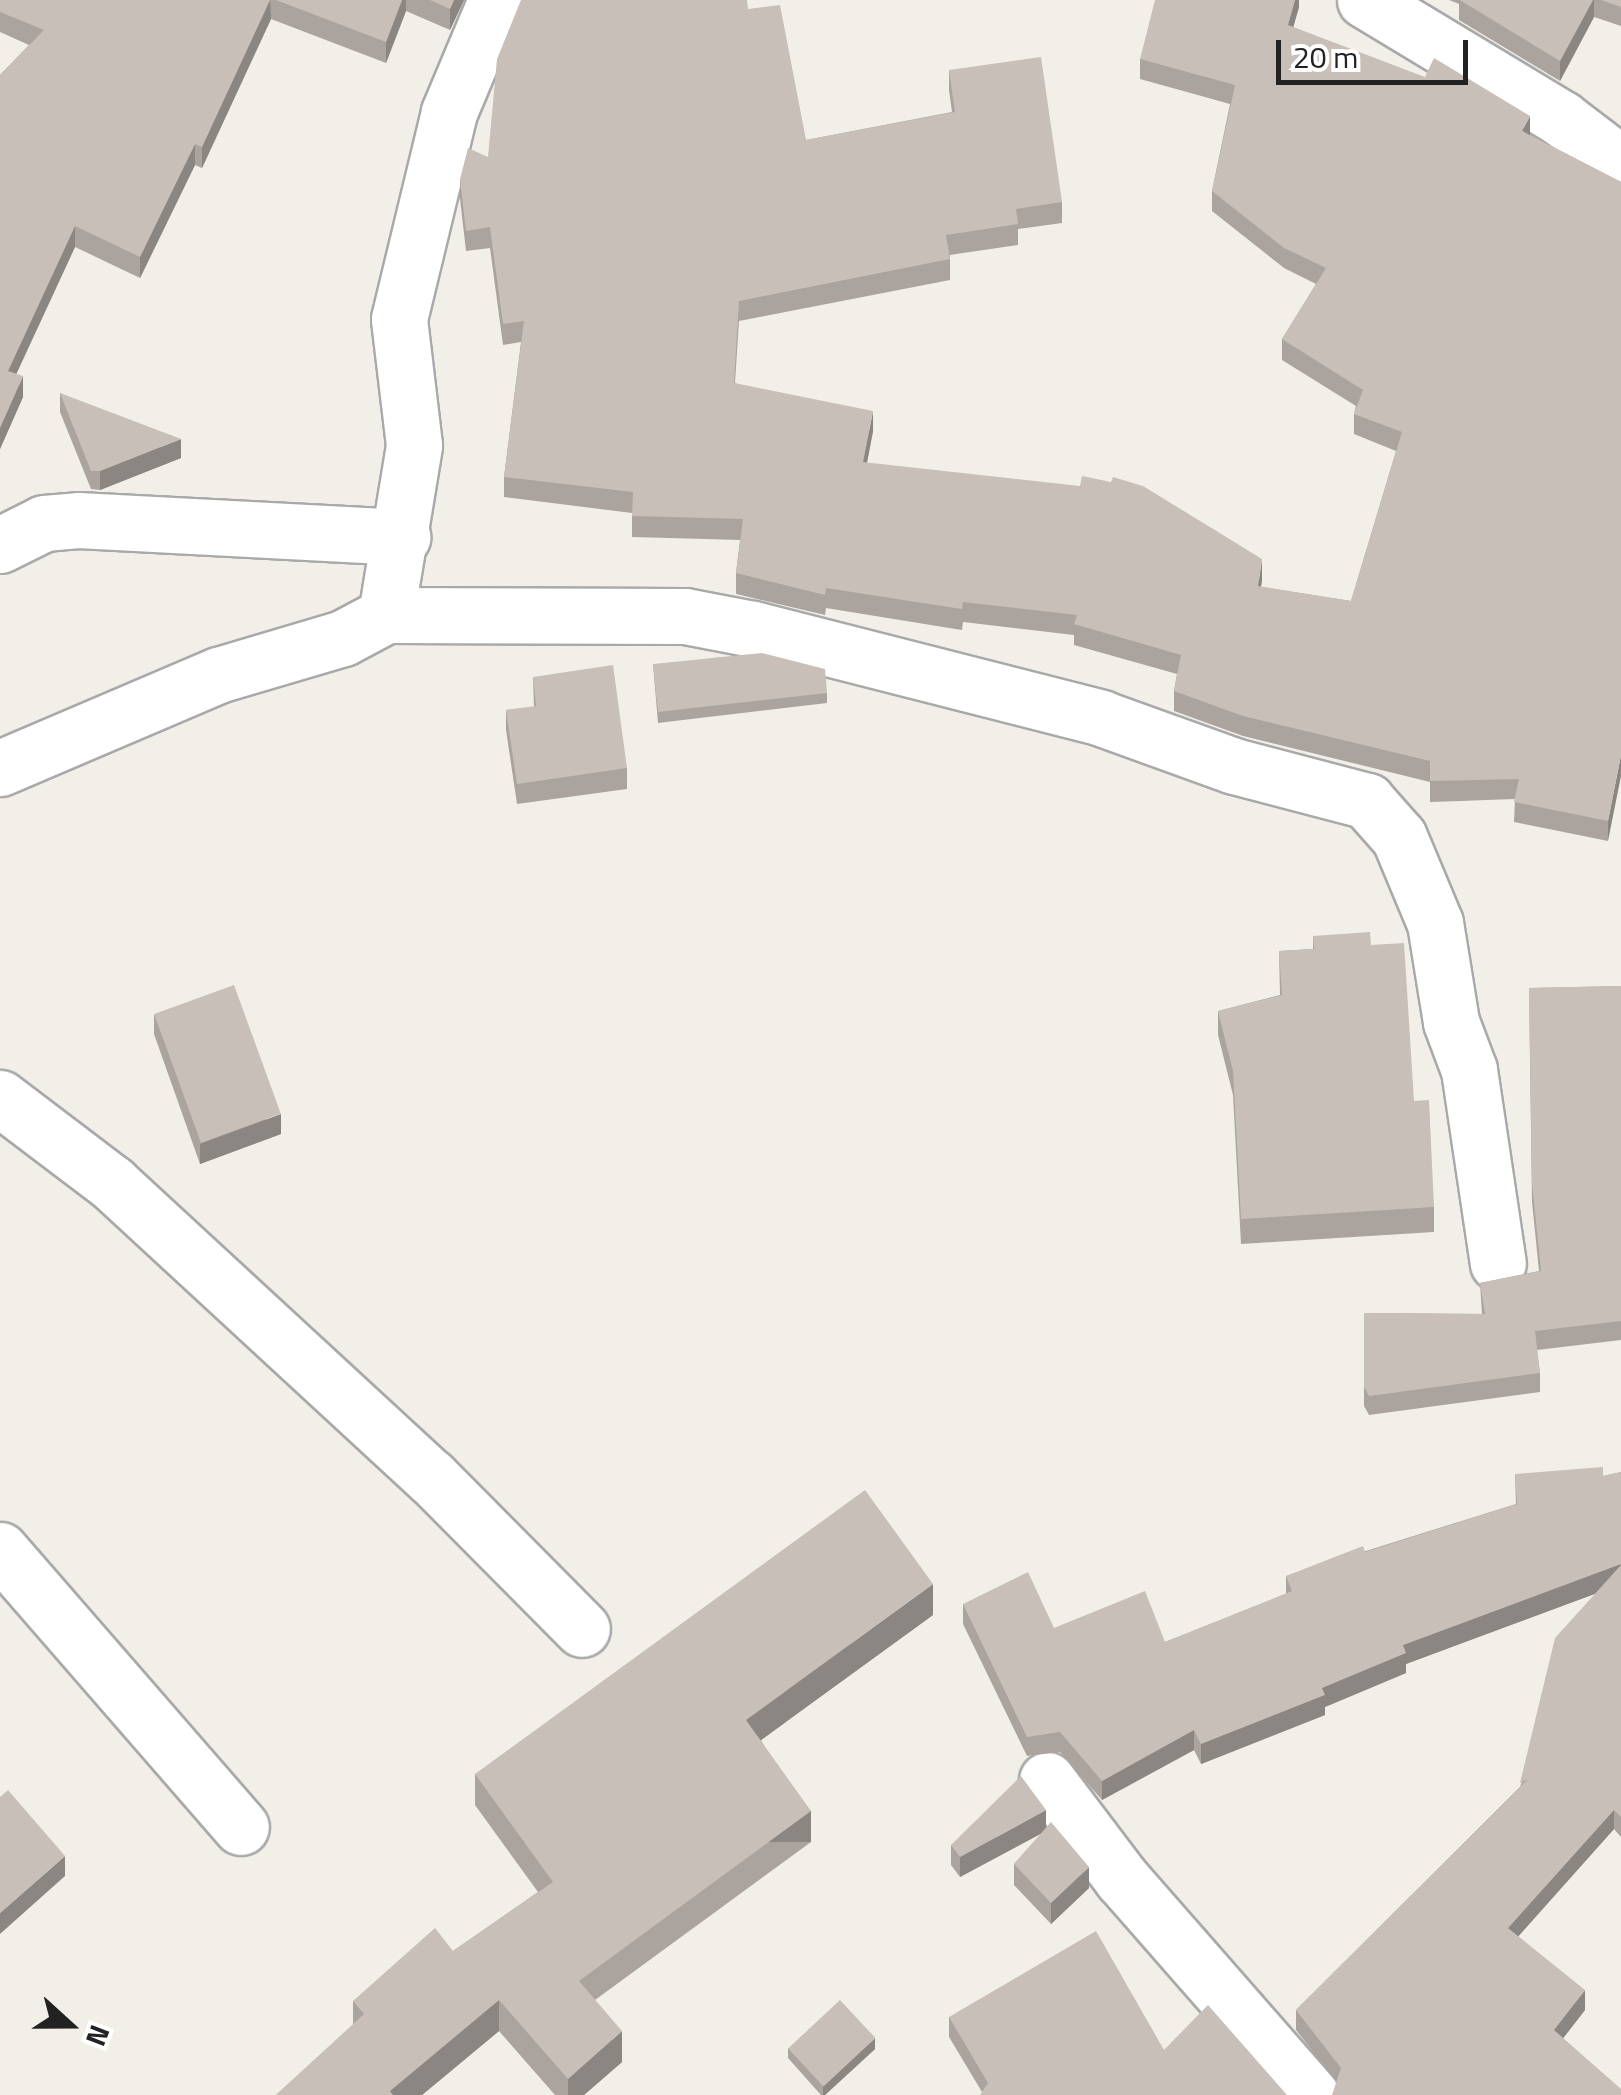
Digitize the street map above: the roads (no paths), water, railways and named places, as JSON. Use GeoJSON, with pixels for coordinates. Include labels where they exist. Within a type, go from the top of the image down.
{"type":"FeatureCollection","features":[{"type":"Feature","properties":{"kind":"street"},"geometry":{"type":"LineString","coordinates":[[386,615],[402,537],[414,446],[399,318],[449,112],[496,0]]}},
{"type":"Feature","properties":{"kind":"street"},"geometry":{"type":"LineString","coordinates":[[1365,0],[1562,119],[1621,164]]}},
{"type":"Feature","properties":{"kind":"street"},"geometry":{"type":"LineString","coordinates":[[0,545],[44,523],[78,520],[402,537]]}},
{"type":"Feature","properties":{"kind":"street"},"geometry":{"type":"LineString","coordinates":[[0,768],[218,675],[344,638],[386,615],[685,616],[753,629],[1101,718],[1234,766],[1367,801],[1398,837],[1434,923],[1451,1022],[1469,1070],[1498,1263]]}},
{"type":"Feature","properties":{"kind":"street"},"geometry":{"type":"LineString","coordinates":[[0,1098],[112,1182],[431,1477],[582,1629]]}},
{"type":"Feature","properties":{"kind":"street"},"geometry":{"type":"LineString","coordinates":[[0,1550],[241,1827]]}},
{"type":"Feature","properties":{"kind":"street"},"geometry":{"type":"LineString","coordinates":[[1046,1780],[1122,1879],[1311,2095]]}}]}
